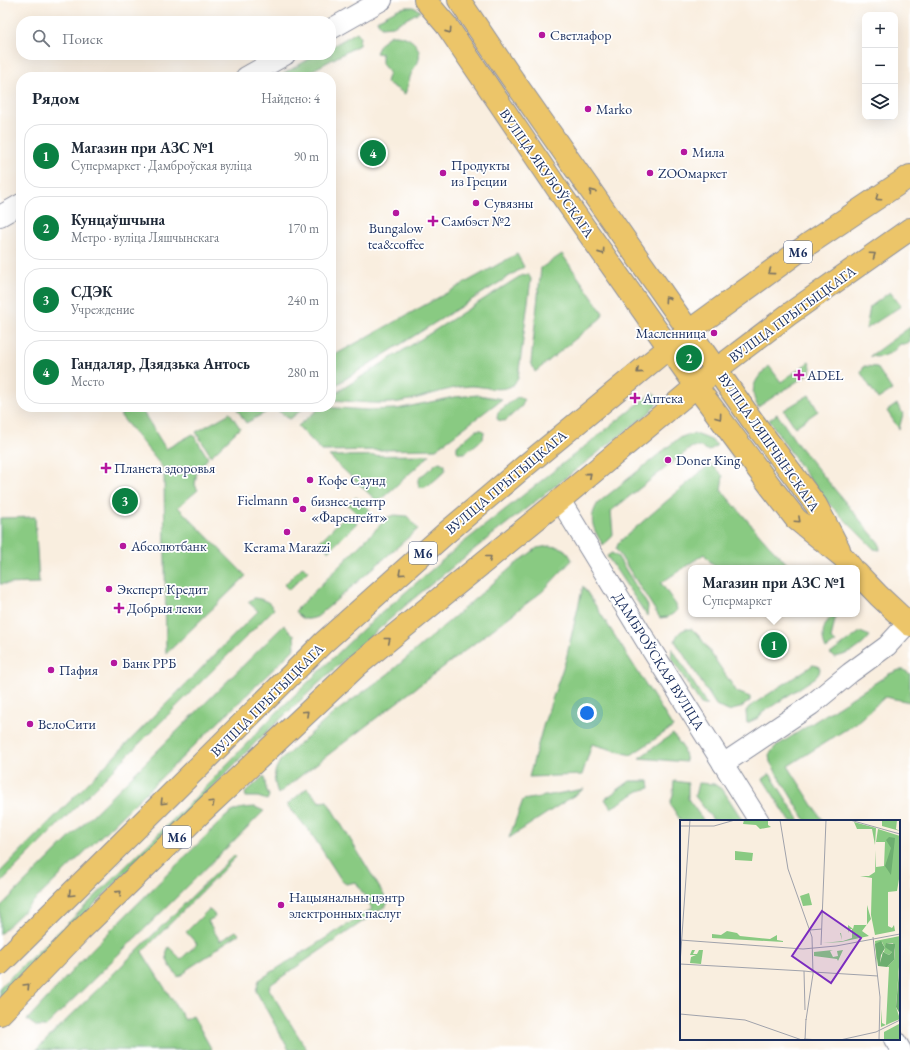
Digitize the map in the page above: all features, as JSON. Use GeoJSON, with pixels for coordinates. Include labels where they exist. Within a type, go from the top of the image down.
{"type":"FeatureCollection","features":[{"type":"Feature","properties":{"kind":"main road","name":"ВУЛІЦА ЯКУБОЎСКАГА"},"geometry":{"type":"LineString","coordinates":[[425,0],[447,26],[563,197],[669,346]]}},
{"type":"Feature","properties":{"kind":"main road","name":"ВУЛІЦА ЯКУБОЎСКАГА"},"geometry":{"type":"LineString","coordinates":[[459,0],[689,331]]}},
{"type":"Feature","properties":{"kind":"main road","name":"ВУЛІЦА ПРЫТЫЦКАГА"},"geometry":{"type":"LineString","coordinates":[[0,964],[339,629],[446,532],[669,346],[810,243],[910,176]]}},
{"type":"Feature","properties":{"kind":"main road","name":"ВУЛІЦА ПРЫТЫЦКАГА"},"geometry":{"type":"LineString","coordinates":[[0,1014],[80,931],[188,825],[358,665],[717,369],[788,315],[910,229]]}},
{"type":"Feature","properties":{"kind":"main road","name":"ВУЛІЦА ЛЯШЧЫНСКАГА"},"geometry":{"type":"LineString","coordinates":[[689,331],[752,420],[816,505],[848,563]]}},
{"type":"Feature","properties":{"kind":"main road","name":"ВУЛІЦА ЛЯШЧЫНСКАГА"},"geometry":{"type":"LineString","coordinates":[[669,346],[696,386],[796,519],[848,563]]}},
{"type":"Feature","properties":{"kind":"main road"},"geometry":{"type":"LineString","coordinates":[[860,577],[909,624]]}},
{"type":"Feature","properties":{"kind":"street"},"geometry":{"type":"LineString","coordinates":[[336,26],[382,0]]}},
{"type":"Feature","properties":{"kind":"street"},"geometry":{"type":"LineString","coordinates":[[255,72],[276,60]]}},
{"type":"Feature","properties":{"kind":"street"},"geometry":{"type":"LineString","coordinates":[[0,216],[16,207]]}},
{"type":"Feature","properties":{"kind":"street","name":"ДАМБРОЎСКАЯ ВУЛІЦА"},"geometry":{"type":"LineString","coordinates":[[560,500],[758,820]]}},
{"type":"Feature","properties":{"kind":"street"},"geometry":{"type":"LineString","coordinates":[[723,764],[811,705],[845,677],[887,646],[909,624]]}},
{"type":"Feature","properties":{"kind":"street"},"geometry":{"type":"LineString","coordinates":[[895,1040],[901,1050]]}},
{"type":"Feature","properties":{"kind":"green space"},"geometry":{"type":"Polygon","coordinates":[[[413,7],[421,11],[393,26],[381,27],[377,20],[398,9],[413,7]]]}},
{"type":"Feature","properties":{"kind":"green space"},"geometry":{"type":"Polygon","coordinates":[[[357,32],[360,36],[359,45],[336,57],[336,44],[357,32]]]}},
{"type":"Feature","properties":{"kind":"green space"},"geometry":{"type":"Polygon","coordinates":[[[392,35],[407,38],[418,48],[419,61],[412,73],[405,94],[386,82],[389,72],[382,64],[382,54],[376,53],[382,42],[392,35]]]}},
{"type":"Feature","properties":{"kind":"green space"},"geometry":{"type":"Polygon","coordinates":[[[307,60],[331,60],[309,72],[287,72],[307,60]]]}},
{"type":"Feature","properties":{"kind":"green space"},"geometry":{"type":"Polygon","coordinates":[[[517,254],[524,267],[336,385],[336,354],[517,254]]]}},
{"type":"Feature","properties":{"kind":"green space"},"geometry":{"type":"Polygon","coordinates":[[[562,254],[603,313],[601,318],[535,372],[531,362],[541,268],[562,254]]]}},
{"type":"Feature","properties":{"kind":"green space"},"geometry":{"type":"Polygon","coordinates":[[[528,274],[531,279],[518,378],[514,384],[509,387],[497,389],[471,386],[461,387],[409,400],[389,403],[336,400],[336,393],[522,275],[525,276],[528,274]]]}},
{"type":"Feature","properties":{"kind":"green space"},"geometry":{"type":"Polygon","coordinates":[[[890,292],[901,306],[866,329],[870,307],[890,292]]]}},
{"type":"Feature","properties":{"kind":"green space"},"geometry":{"type":"Polygon","coordinates":[[[910,327],[910,341],[906,344],[900,344],[894,351],[883,356],[870,356],[910,327]]]}},
{"type":"Feature","properties":{"kind":"green space"},"geometry":{"type":"Polygon","coordinates":[[[809,362],[811,367],[810,373],[758,407],[753,390],[754,385],[760,375],[769,366],[781,382],[809,362]]]}},
{"type":"Feature","properties":{"kind":"green space"},"geometry":{"type":"Polygon","coordinates":[[[864,366],[877,367],[892,390],[878,399],[861,373],[864,366]]]}},
{"type":"Feature","properties":{"kind":"green space"},"geometry":{"type":"Polygon","coordinates":[[[652,393],[656,395],[659,401],[649,413],[487,539],[413,599],[348,656],[255,743],[211,789],[0,998],[0,987],[67,924],[192,801],[271,718],[363,629],[459,546],[652,393]]]}},
{"type":"Feature","properties":{"kind":"green space"},"geometry":{"type":"Polygon","coordinates":[[[478,395],[502,399],[436,449],[322,451],[298,426],[315,412],[336,412],[336,408],[368,410],[397,409],[454,397],[478,395]]]}},
{"type":"Feature","properties":{"kind":"green space"},"geometry":{"type":"Polygon","coordinates":[[[809,395],[818,411],[795,427],[784,410],[809,395]]]}},
{"type":"Feature","properties":{"kind":"green space"},"geometry":{"type":"Polygon","coordinates":[[[519,397],[524,400],[522,406],[505,421],[498,420],[498,412],[519,397]]]}},
{"type":"Feature","properties":{"kind":"green space"},"geometry":{"type":"Polygon","coordinates":[[[897,404],[903,414],[899,429],[887,411],[897,404]]]}},
{"type":"Feature","properties":{"kind":"green space"},"geometry":{"type":"Polygon","coordinates":[[[125,412],[143,412],[166,449],[193,434],[208,458],[197,471],[195,485],[198,490],[178,507],[246,576],[166,654],[164,469],[120,415],[125,412]]]}},
{"type":"Feature","properties":{"kind":"green space"},"geometry":{"type":"Polygon","coordinates":[[[239,412],[267,412],[246,423],[239,412]]]}},
{"type":"Feature","properties":{"kind":"green space"},"geometry":{"type":"Polygon","coordinates":[[[280,412],[299,412],[290,419],[280,412]]]}},
{"type":"Feature","properties":{"kind":"green space"},"geometry":{"type":"Polygon","coordinates":[[[230,413],[240,428],[211,456],[196,432],[230,413]]]}},
{"type":"Feature","properties":{"kind":"green space"},"geometry":{"type":"Polygon","coordinates":[[[777,414],[798,445],[879,543],[880,550],[874,549],[825,500],[769,420],[777,414]]]}},
{"type":"Feature","properties":{"kind":"green space"},"geometry":{"type":"Polygon","coordinates":[[[476,430],[482,430],[484,432],[483,439],[465,453],[459,453],[457,451],[457,446],[476,430]]]}},
{"type":"Feature","properties":{"kind":"green space"},"geometry":{"type":"Polygon","coordinates":[[[696,434],[711,440],[717,445],[709,451],[701,447],[692,447],[611,511],[613,534],[611,538],[603,545],[595,530],[592,520],[598,503],[679,438],[696,434]]]}},
{"type":"Feature","properties":{"kind":"green space"},"geometry":{"type":"Polygon","coordinates":[[[430,455],[378,502],[329,456],[430,455]]]}},
{"type":"Feature","properties":{"kind":"green space"},"geometry":{"type":"Polygon","coordinates":[[[440,462],[445,465],[445,471],[429,485],[421,487],[418,479],[440,462]]]}},
{"type":"Feature","properties":{"kind":"green space"},"geometry":{"type":"Polygon","coordinates":[[[712,465],[723,476],[721,490],[788,565],[713,565],[704,554],[661,583],[676,605],[677,611],[668,617],[660,618],[616,549],[619,542],[704,469],[712,465]]]}},
{"type":"Feature","properties":{"kind":"green space"},"geometry":{"type":"Polygon","coordinates":[[[356,497],[370,510],[361,518],[348,505],[356,497]]]}},
{"type":"Feature","properties":{"kind":"green space"},"geometry":{"type":"Polygon","coordinates":[[[348,513],[357,523],[329,551],[319,542],[348,513]]]}},
{"type":"Feature","properties":{"kind":"green space"},"geometry":{"type":"Polygon","coordinates":[[[394,515],[407,516],[418,529],[317,617],[304,619],[300,616],[295,611],[388,517],[394,515]]]}},
{"type":"Feature","properties":{"kind":"green space"},"geometry":{"type":"Polygon","coordinates":[[[35,517],[39,583],[0,584],[0,518],[35,517]]]}},
{"type":"Feature","properties":{"kind":"green space"},"geometry":{"type":"Polygon","coordinates":[[[549,546],[563,549],[568,553],[572,560],[543,591],[278,794],[274,777],[280,761],[334,713],[388,674],[513,566],[537,548],[549,546]]]}},
{"type":"Feature","properties":{"kind":"green space"},"geometry":{"type":"Polygon","coordinates":[[[612,553],[618,557],[648,606],[647,616],[607,556],[612,553]]]}},
{"type":"Feature","properties":{"kind":"green space"},"geometry":{"type":"Polygon","coordinates":[[[303,566],[308,571],[289,590],[284,585],[303,566]]]}},
{"type":"Feature","properties":{"kind":"green space"},"geometry":{"type":"Polygon","coordinates":[[[583,586],[673,727],[631,755],[592,744],[582,775],[529,777],[544,723],[566,659],[583,586]]]}},
{"type":"Feature","properties":{"kind":"green space"},"geometry":{"type":"Polygon","coordinates":[[[254,598],[266,601],[274,609],[0,883],[0,872],[258,611],[248,602],[254,598]]]}},
{"type":"Feature","properties":{"kind":"green space"},"geometry":{"type":"Polygon","coordinates":[[[831,617],[835,617],[831,639],[836,642],[826,649],[823,634],[825,625],[831,617]]]}},
{"type":"Feature","properties":{"kind":"green space"},"geometry":{"type":"Polygon","coordinates":[[[284,625],[294,635],[295,648],[0,934],[0,907],[284,625]]]}},
{"type":"Feature","properties":{"kind":"green space"},"geometry":{"type":"Polygon","coordinates":[[[686,629],[692,629],[700,637],[737,692],[750,697],[750,701],[740,708],[728,711],[716,705],[675,641],[679,634],[686,629]]]}},
{"type":"Feature","properties":{"kind":"green space"},"geometry":{"type":"Polygon","coordinates":[[[860,632],[870,636],[859,647],[840,656],[835,657],[830,654],[860,632]]]}},
{"type":"Feature","properties":{"kind":"green space"},"geometry":{"type":"Polygon","coordinates":[[[672,648],[707,705],[701,704],[671,658],[672,648]]]}},
{"type":"Feature","properties":{"kind":"green space"},"geometry":{"type":"Polygon","coordinates":[[[813,665],[818,666],[820,669],[816,677],[762,713],[758,718],[747,723],[746,711],[749,707],[813,665]]]}},
{"type":"Feature","properties":{"kind":"green space"},"geometry":{"type":"Polygon","coordinates":[[[899,670],[904,670],[910,674],[910,702],[885,697],[856,723],[788,766],[822,820],[805,820],[770,762],[769,755],[775,747],[889,674],[899,670]]]}},
{"type":"Feature","properties":{"kind":"green space"},"geometry":{"type":"Polygon","coordinates":[[[673,734],[683,748],[686,762],[639,758],[673,734]]]}},
{"type":"Feature","properties":{"kind":"green space"},"geometry":{"type":"Polygon","coordinates":[[[770,774],[799,820],[789,820],[763,779],[770,774]]]}},
{"type":"Feature","properties":{"kind":"green space"},"geometry":{"type":"Polygon","coordinates":[[[264,776],[269,796],[267,800],[258,797],[246,797],[245,793],[264,776]]]}},
{"type":"Feature","properties":{"kind":"green space"},"geometry":{"type":"Polygon","coordinates":[[[630,781],[649,781],[650,788],[639,791],[611,808],[605,799],[630,781]]]}},
{"type":"Feature","properties":{"kind":"green space"},"geometry":{"type":"Polygon","coordinates":[[[674,781],[688,783],[688,799],[703,820],[680,820],[670,804],[673,795],[674,781]]]}},
{"type":"Feature","properties":{"kind":"green space"},"geometry":{"type":"Polygon","coordinates":[[[698,783],[714,784],[723,790],[742,820],[713,820],[695,796],[698,783]]]}},
{"type":"Feature","properties":{"kind":"green space"},"geometry":{"type":"Polygon","coordinates":[[[307,788],[320,802],[327,801],[387,900],[387,905],[270,985],[269,989],[307,1050],[289,1050],[256,991],[259,980],[372,909],[356,882],[346,884],[342,881],[311,833],[287,805],[307,788]]]}},
{"type":"Feature","properties":{"kind":"green space"},"geometry":{"type":"Polygon","coordinates":[[[584,789],[509,838],[523,800],[584,789]]]}},
{"type":"Feature","properties":{"kind":"green space"},"geometry":{"type":"Polygon","coordinates":[[[255,807],[264,811],[45,1027],[37,1027],[27,1020],[93,948],[222,820],[230,813],[237,810],[255,807]]]}},
{"type":"Feature","properties":{"kind":"green space"},"geometry":{"type":"Polygon","coordinates":[[[234,855],[236,857],[142,952],[185,1020],[193,1016],[212,1050],[36,1050],[234,855]]]}},
{"type":"Feature","properties":{"kind":"green space"},"geometry":{"type":"Polygon","coordinates":[[[209,909],[215,917],[208,921],[220,941],[236,931],[239,934],[214,950],[214,952],[178,977],[168,962],[166,955],[167,951],[169,947],[181,959],[197,944],[186,932],[209,909]]]}},
{"type":"Feature","properties":{"kind":"place","name":"Светлафор"},"geometry":{"type":"Point","coordinates":[542,35]}},
{"type":"Feature","properties":{"kind":"place","name":"Marko"},"geometry":{"type":"Point","coordinates":[588,109]}},
{"type":"Feature","properties":{"kind":"place","name":"Мила"},"geometry":{"type":"Point","coordinates":[684,152]}},
{"type":"Feature","properties":{"kind":"place","name":"Гандаляр, Дзядзька Антось"},"geometry":{"type":"Point","coordinates":[373,153]}},
{"type":"Feature","properties":{"kind":"place","name":"Продукты из Греции"},"geometry":{"type":"Point","coordinates":[443,173]}},
{"type":"Feature","properties":{"kind":"place","name":"ZOOмаркет"},"geometry":{"type":"Point","coordinates":[650,173]}},
{"type":"Feature","properties":{"kind":"place","name":"Сувязны"},"geometry":{"type":"Point","coordinates":[476,203]}},
{"type":"Feature","properties":{"kind":"place","name":"Bungalow tea&coffee"},"geometry":{"type":"Point","coordinates":[396,213]}},
{"type":"Feature","properties":{"kind":"place","name":"Самбэст №2"},"geometry":{"type":"Point","coordinates":[433,221]}},
{"type":"Feature","properties":{"kind":"place","name":"Масленница"},"geometry":{"type":"Point","coordinates":[714,333]}},
{"type":"Feature","properties":{"kind":"place","name":"Кунцаўшчына"},"geometry":{"type":"Point","coordinates":[689,358]}},
{"type":"Feature","properties":{"kind":"place","name":"ADEL"},"geometry":{"type":"Point","coordinates":[799,375]}},
{"type":"Feature","properties":{"kind":"place","name":"Аптека"},"geometry":{"type":"Point","coordinates":[635,398]}},
{"type":"Feature","properties":{"kind":"place","name":"Doner King"},"geometry":{"type":"Point","coordinates":[668,460]}},
{"type":"Feature","properties":{"kind":"place","name":"Планета здоровья"},"geometry":{"type":"Point","coordinates":[106,468]}},
{"type":"Feature","properties":{"kind":"place","name":"Кофе Саунд"},"geometry":{"type":"Point","coordinates":[310,480]}},
{"type":"Feature","properties":{"kind":"place","name":"Fielmann"},"geometry":{"type":"Point","coordinates":[296,500]}},
{"type":"Feature","properties":{"kind":"place","name":"СДЭК"},"geometry":{"type":"Point","coordinates":[125,501]}},
{"type":"Feature","properties":{"kind":"place","name":"бизнес-центр «Фаренгейт»"},"geometry":{"type":"Point","coordinates":[303,509]}},
{"type":"Feature","properties":{"kind":"place","name":"Kerama Marazzi"},"geometry":{"type":"Point","coordinates":[287,532]}},
{"type":"Feature","properties":{"kind":"place","name":"Абсолютбанк"},"geometry":{"type":"Point","coordinates":[123,546]}},
{"type":"Feature","properties":{"kind":"place","name":"Эксперт Кредит"},"geometry":{"type":"Point","coordinates":[109,589]}},
{"type":"Feature","properties":{"kind":"place","name":"Добрыя леки"},"geometry":{"type":"Point","coordinates":[119,608]}},
{"type":"Feature","properties":{"kind":"place","name":"Магазин при АЗС №1"},"geometry":{"type":"Point","coordinates":[774,645]}},
{"type":"Feature","properties":{"kind":"place","name":"Банк РРБ"},"geometry":{"type":"Point","coordinates":[114,663]}},
{"type":"Feature","properties":{"kind":"place","name":"Пафия"},"geometry":{"type":"Point","coordinates":[51,670]}},
{"type":"Feature","properties":{"kind":"place","name":"ВелоСити"},"geometry":{"type":"Point","coordinates":[30,724]}},
{"type":"Feature","properties":{"kind":"place","name":"Нацыянальны цэнтр электронных паслуг"},"geometry":{"type":"Point","coordinates":[281,905]}}]}
